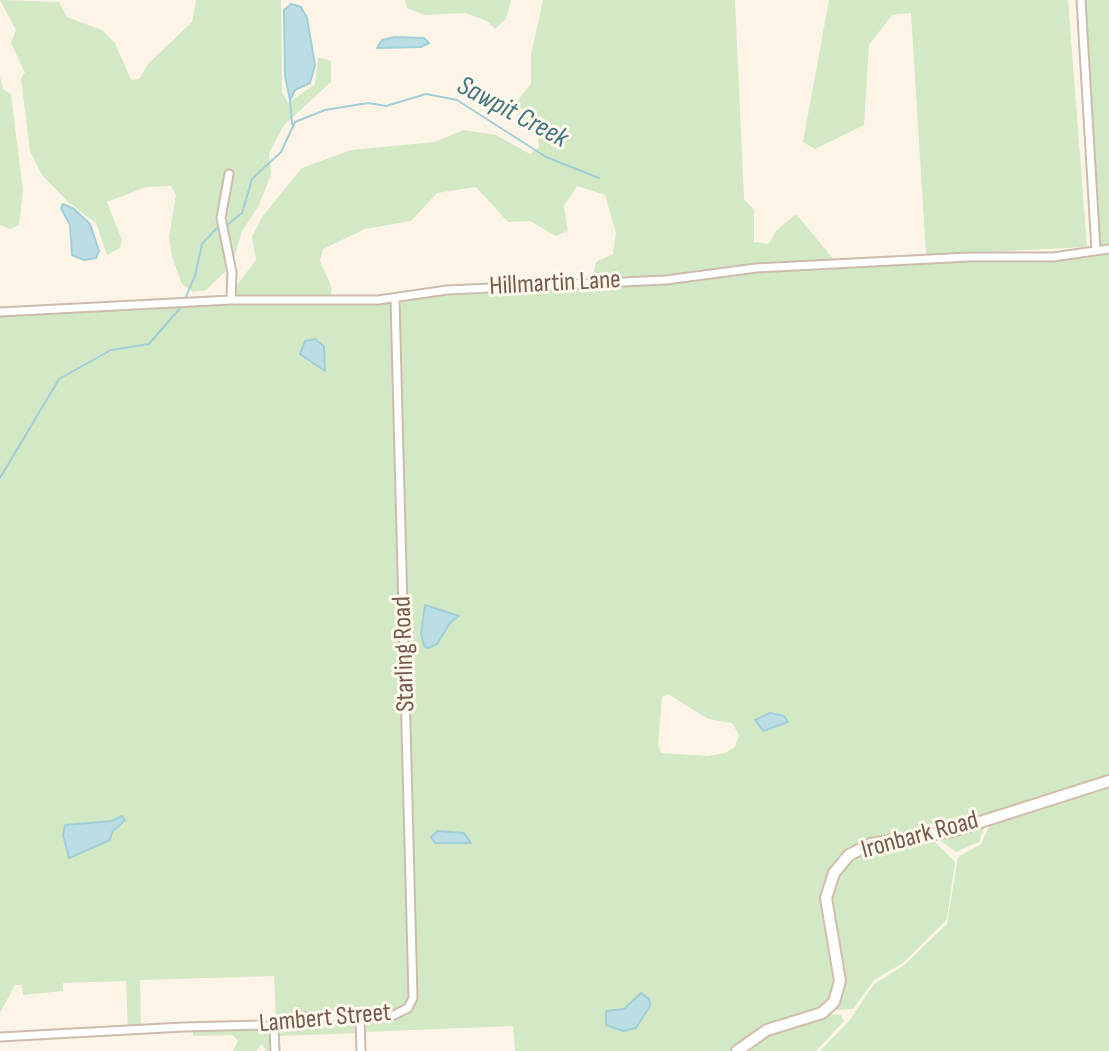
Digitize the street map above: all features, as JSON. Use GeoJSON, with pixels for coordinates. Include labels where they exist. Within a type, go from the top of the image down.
{"type":"FeatureCollection","features":[{"type":"Feature","properties":{"kind":"street"},"geometry":{"type":"LineString","coordinates":[[1081,0],[1096,250]]}},
{"type":"Feature","properties":{"kind":"street"},"geometry":{"type":"LineString","coordinates":[[229,174],[221,218],[232,272],[231,300]]}},
{"type":"Feature","properties":{"kind":"street","name":"Hillmartin Lane"},"geometry":{"type":"LineString","coordinates":[[0,312],[231,300],[395,298],[462,289],[666,280],[756,268],[962,257],[1053,257],[1109,249]]}},
{"type":"Feature","properties":{"kind":"street","name":"Starling Road"},"geometry":{"type":"LineString","coordinates":[[395,298],[414,988],[408,1008]]}},
{"type":"Feature","properties":{"kind":"street","name":"Ironbark Road"},"geometry":{"type":"LineString","coordinates":[[737,1051],[767,1030],[822,1013],[834,1002],[840,981],[826,919],[826,898],[834,873],[849,855],[871,844],[940,834],[1109,781]]}},
{"type":"Feature","properties":{"kind":"street","name":"Lambert Street"},"geometry":{"type":"LineString","coordinates":[[0,1037],[175,1027],[262,1025],[274,1029],[281,1021],[296,1017],[394,1015],[408,1008]]}},
{"type":"Feature","properties":{"kind":"street"},"geometry":{"type":"LineString","coordinates":[[360,1017],[361,1051]]}},
{"type":"Feature","properties":{"kind":"street"},"geometry":{"type":"LineString","coordinates":[[274,1029],[275,1051]]}},
{"type":"Feature","properties":{"kind":"green space"},"geometry":{"type":"Polygon","coordinates":[[[0,0],[59,2],[67,17],[102,30],[115,43],[131,80],[139,79],[148,64],[192,22],[196,0],[281,0],[282,92],[288,103],[315,84],[318,57],[331,61],[331,82],[284,125],[269,153],[271,175],[258,207],[242,231],[232,265],[223,222],[231,175],[227,174],[220,222],[229,268],[206,290],[193,292],[182,284],[172,257],[169,237],[176,195],[171,186],[146,187],[107,202],[122,240],[120,248],[107,255],[96,223],[68,202],[42,175],[30,151],[21,78],[25,73],[11,43],[16,30],[0,0]]]}},
{"type":"Feature","properties":{"kind":"green space"},"geometry":{"type":"Polygon","coordinates":[[[405,0],[511,0],[506,19],[495,29],[487,21],[465,13],[425,15],[407,8],[405,0]]]}},
{"type":"Feature","properties":{"kind":"green space"},"geometry":{"type":"Polygon","coordinates":[[[543,0],[735,0],[744,199],[754,210],[754,242],[769,244],[776,231],[796,214],[835,261],[750,264],[668,275],[592,278],[596,262],[613,254],[616,233],[605,195],[577,186],[564,206],[568,231],[556,236],[530,221],[508,222],[476,187],[437,193],[411,221],[365,229],[323,249],[320,261],[332,288],[330,297],[237,296],[237,285],[256,260],[252,237],[262,217],[302,168],[351,150],[435,142],[463,130],[496,135],[530,154],[539,147],[538,138],[518,124],[517,101],[531,84],[531,55],[543,0]]]}},
{"type":"Feature","properties":{"kind":"green space"},"geometry":{"type":"Polygon","coordinates":[[[829,0],[1068,0],[1087,247],[926,255],[911,13],[892,15],[869,45],[864,125],[815,149],[803,142],[829,0]]]}},
{"type":"Feature","properties":{"kind":"green space"},"geometry":{"type":"Polygon","coordinates":[[[1085,0],[1109,0],[1109,245],[1100,246],[1085,0]]]}},
{"type":"Feature","properties":{"kind":"green space"},"geometry":{"type":"Polygon","coordinates":[[[0,77],[3,89],[11,94],[23,191],[19,225],[10,229],[0,225],[0,77]]]}},
{"type":"Feature","properties":{"kind":"green space"},"geometry":{"type":"Polygon","coordinates":[[[1109,251],[1109,778],[942,831],[857,846],[823,896],[823,915],[834,964],[833,996],[824,1006],[732,1051],[515,1051],[513,1026],[364,1032],[368,1020],[404,1015],[415,1001],[399,311],[402,301],[441,293],[751,271],[1079,257],[1109,251]],[[668,694],[662,697],[658,745],[661,753],[708,756],[725,753],[735,747],[739,735],[732,723],[708,719],[668,694]]]}},
{"type":"Feature","properties":{"kind":"green space"},"geometry":{"type":"Polygon","coordinates":[[[236,302],[386,302],[392,307],[411,995],[405,1006],[392,1013],[304,1013],[276,1020],[274,976],[140,980],[141,1027],[128,1028],[126,981],[63,983],[63,991],[23,995],[22,985],[15,985],[0,1013],[0,314],[236,302]]]}},
{"type":"Feature","properties":{"kind":"green space"},"geometry":{"type":"Polygon","coordinates":[[[1109,785],[1109,1051],[820,1051],[849,1021],[874,984],[903,966],[947,924],[958,857],[981,844],[991,822],[1109,785]]]}},
{"type":"Feature","properties":{"kind":"green space"},"geometry":{"type":"Polygon","coordinates":[[[985,826],[979,842],[956,852],[939,840],[985,826]]]}},
{"type":"Feature","properties":{"kind":"green space"},"geometry":{"type":"Polygon","coordinates":[[[933,840],[955,862],[947,919],[903,963],[874,980],[853,1009],[836,1010],[841,994],[828,905],[837,875],[856,855],[881,845],[933,840]]]}},
{"type":"Feature","properties":{"kind":"green space"},"geometry":{"type":"Polygon","coordinates":[[[829,1014],[841,1015],[844,1021],[816,1051],[742,1051],[765,1034],[829,1014]]]}},
{"type":"Feature","properties":{"kind":"green space"},"geometry":{"type":"Polygon","coordinates":[[[350,1019],[357,1024],[358,1033],[277,1036],[282,1024],[291,1020],[350,1019]]]}},
{"type":"Feature","properties":{"kind":"green space"},"geometry":{"type":"Polygon","coordinates":[[[265,1028],[271,1032],[271,1051],[266,1051],[262,1044],[256,1051],[233,1051],[238,1041],[233,1035],[193,1036],[193,1029],[265,1028]]]}},
{"type":"Feature","properties":{"kind":"water"},"geometry":{"type":"Polygon","coordinates":[[[291,4],[301,7],[307,18],[315,65],[310,83],[295,90],[290,100],[285,76],[284,10],[291,4]]]}},
{"type":"Feature","properties":{"kind":"water"},"geometry":{"type":"Polygon","coordinates":[[[424,38],[429,43],[421,47],[377,48],[382,40],[424,38]]]}},
{"type":"Feature","properties":{"kind":"water"},"geometry":{"type":"Polygon","coordinates":[[[63,204],[74,209],[90,224],[99,251],[96,258],[84,260],[72,255],[70,225],[61,208],[63,204]]]}},
{"type":"Feature","properties":{"kind":"water"},"geometry":{"type":"Polygon","coordinates":[[[315,339],[324,346],[325,371],[300,354],[305,341],[315,339]]]}},
{"type":"Feature","properties":{"kind":"water"},"geometry":{"type":"Polygon","coordinates":[[[425,605],[459,616],[450,623],[437,644],[428,648],[424,646],[421,634],[425,605]]]}},
{"type":"Feature","properties":{"kind":"water"},"geometry":{"type":"Polygon","coordinates":[[[770,713],[784,716],[788,722],[763,731],[755,720],[770,713]]]}},
{"type":"Feature","properties":{"kind":"water"},"geometry":{"type":"Polygon","coordinates":[[[122,816],[125,820],[112,832],[110,840],[69,858],[63,835],[65,825],[112,821],[122,816]]]}},
{"type":"Feature","properties":{"kind":"water"},"geometry":{"type":"Polygon","coordinates":[[[438,831],[464,833],[471,843],[435,843],[431,837],[438,831]]]}},
{"type":"Feature","properties":{"kind":"water"},"geometry":{"type":"Polygon","coordinates":[[[641,993],[649,999],[650,1006],[636,1028],[623,1031],[606,1025],[606,1011],[624,1009],[641,993]]]}},
{"type":"Feature","properties":{"kind":"waterway","name":"Sawpit Creek"},"geometry":{"type":"LineString","coordinates":[[227,225],[242,213],[252,179],[281,152],[295,122],[325,110],[368,103],[386,106],[426,94],[457,100],[546,157],[599,178]]}},
{"type":"Feature","properties":{"kind":"waterway"},"geometry":{"type":"LineString","coordinates":[[290,99],[292,124]]}},
{"type":"Feature","properties":{"kind":"waterway","name":"Sawpit Creek"},"geometry":{"type":"LineString","coordinates":[[184,301],[195,276],[202,244],[217,228]]}},
{"type":"Feature","properties":{"kind":"waterway","name":"Sawpit Creek"},"geometry":{"type":"LineString","coordinates":[[0,478],[59,379],[111,350],[149,344],[181,307]]}}]}
